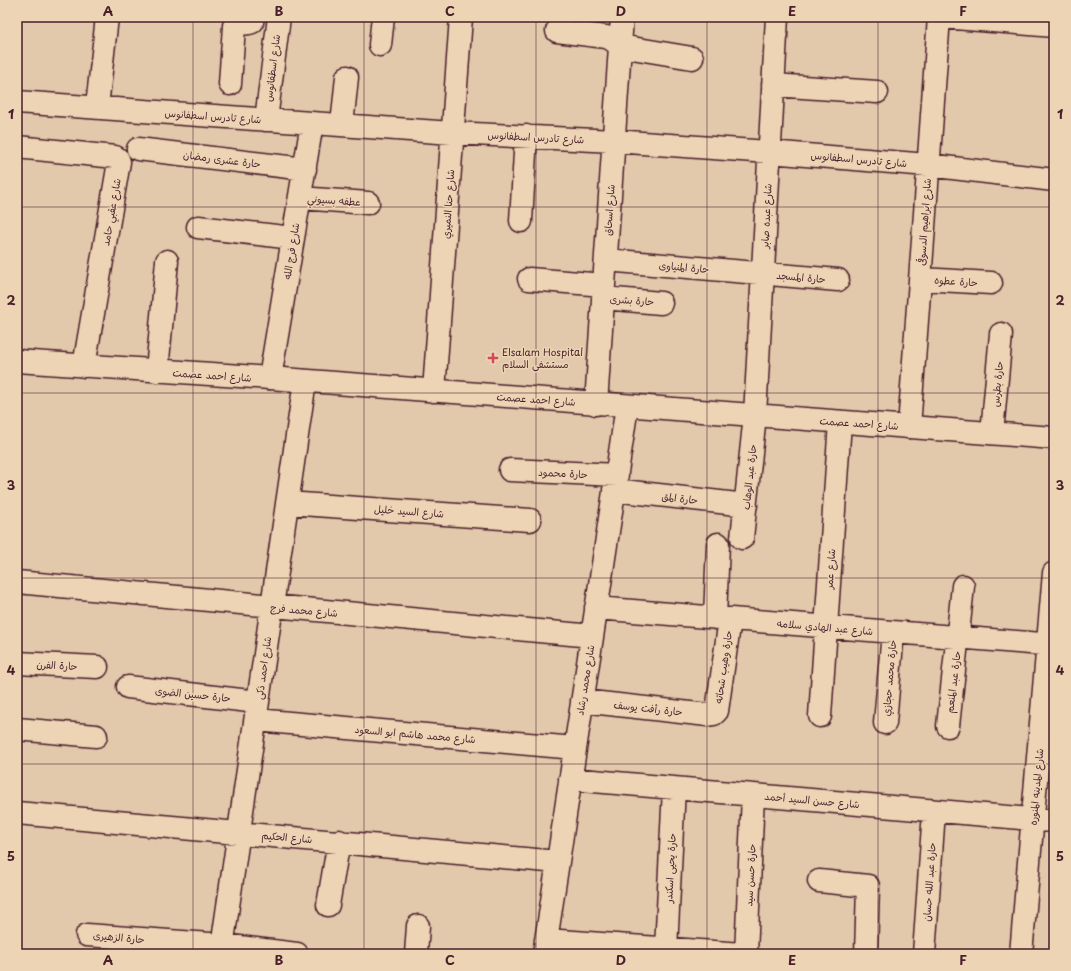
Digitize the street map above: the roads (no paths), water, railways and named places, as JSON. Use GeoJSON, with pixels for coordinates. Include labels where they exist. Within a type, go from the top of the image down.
{"type":"FeatureCollection","features":[{"type":"Feature","properties":{"kind":"street"},"geometry":{"type":"LineString","coordinates":[[97,108],[107,17]]}},
{"type":"Feature","properties":{"kind":"street"},"geometry":{"type":"LineString","coordinates":[[230,84],[234,26],[236,24],[250,23],[252,22],[253,17]]}},
{"type":"Feature","properties":{"kind":"street","name":"شارع اسطفانوس"},"geometry":{"type":"LineString","coordinates":[[266,120],[279,17]]}},
{"type":"Feature","properties":{"kind":"street"},"geometry":{"type":"LineString","coordinates":[[380,45],[383,17]]}},
{"type":"Feature","properties":{"kind":"street","name":"شارع حنا النميري"},"geometry":{"type":"LineString","coordinates":[[434,391],[460,17]]}},
{"type":"Feature","properties":{"kind":"street","name":"شارع اسحاق"},"geometry":{"type":"LineString","coordinates":[[596,404],[622,17]]}},
{"type":"Feature","properties":{"kind":"street","name":"شارع عبده صابر"},"geometry":{"type":"LineString","coordinates":[[755,416],[777,17]]}},
{"type":"Feature","properties":{"kind":"street","name":"شارع ابراهيم الدسوقى"},"geometry":{"type":"LineString","coordinates":[[909,427],[939,17]]}},
{"type":"Feature","properties":{"kind":"street"},"geometry":{"type":"LineString","coordinates":[[942,17],[1054,26]]}},
{"type":"Feature","properties":{"kind":"street"},"geometry":{"type":"LineString","coordinates":[[557,32],[606,37],[620,46],[692,58]]}},
{"type":"Feature","properties":{"kind":"street"},"geometry":{"type":"LineString","coordinates":[[342,125],[347,77]]}},
{"type":"Feature","properties":{"kind":"street"},"geometry":{"type":"LineString","coordinates":[[773,85],[877,92]]}},
{"type":"Feature","properties":{"kind":"street","name":"شارع تادرس اسطفانوس"},"geometry":{"type":"LineString","coordinates":[[17,102],[452,133],[614,140],[928,165],[1054,180]]}},
{"type":"Feature","properties":{"kind":"street","name":"شارع فرج الله"},"geometry":{"type":"LineString","coordinates":[[270,378],[312,123]]}},
{"type":"Feature","properties":{"kind":"street"},"geometry":{"type":"LineString","coordinates":[[521,221],[526,136]]}},
{"type":"Feature","properties":{"kind":"street","name":"شارع عقبي حامد"},"geometry":{"type":"LineString","coordinates":[[17,147],[115,157],[120,162],[84,366]]}},
{"type":"Feature","properties":{"kind":"street","name":"حارة عشرى رمضان"},"geometry":{"type":"LineString","coordinates":[[138,149],[305,168]]}},
{"type":"Feature","properties":{"kind":"street","name":"عطفه بسيوني"},"geometry":{"type":"LineString","coordinates":[[300,198],[368,203]]}},
{"type":"Feature","properties":{"kind":"street"},"geometry":{"type":"LineString","coordinates":[[198,227],[293,238]]}},
{"type":"Feature","properties":{"kind":"street","name":"حارة المنياوى"},"geometry":{"type":"LineString","coordinates":[[606,260],[763,273]]}},
{"type":"Feature","properties":{"kind":"street"},"geometry":{"type":"LineString","coordinates":[[157,371],[167,261]]}},
{"type":"Feature","properties":{"kind":"street","name":"حارة المسجد"},"geometry":{"type":"LineString","coordinates":[[763,273],[838,280]]}},
{"type":"Feature","properties":{"kind":"street","name":"حارة بشرى"},"geometry":{"type":"LineString","coordinates":[[529,279],[661,302]]}},
{"type":"Feature","properties":{"kind":"street","name":"حارة عطوه"},"geometry":{"type":"LineString","coordinates":[[921,279],[991,283]]}},
{"type":"Feature","properties":{"kind":"street","name":"حارة بطرس"},"geometry":{"type":"LineString","coordinates":[[992,434],[1001,334]]}},
{"type":"Feature","properties":{"kind":"street","name":"شارع احمد عصمت"},"geometry":{"type":"LineString","coordinates":[[17,361],[270,378],[1054,438]]}},
{"type":"Feature","properties":{"kind":"street","name":"شارع احمد ذكى"},"geometry":{"type":"LineString","coordinates":[[222,950],[305,381]]}},
{"type":"Feature","properties":{"kind":"street","name":"شارع محمد رشاد"},"geometry":{"type":"LineString","coordinates":[[545,947],[627,406]]}},
{"type":"Feature","properties":{"kind":"street","name":"حارة عبد الوهاب"},"geometry":{"type":"LineString","coordinates":[[742,538],[755,416]]}},
{"type":"Feature","properties":{"kind":"street","name":"شارع عمر"},"geometry":{"type":"LineString","coordinates":[[820,716],[840,422]]}},
{"type":"Feature","properties":{"kind":"street","name":"حارة محمود"},"geometry":{"type":"LineString","coordinates":[[510,470],[615,483]]}},
{"type":"Feature","properties":{"kind":"street","name":"حارة المق"},"geometry":{"type":"LineString","coordinates":[[615,483],[746,505]]}},
{"type":"Feature","properties":{"kind":"street","name":"شارع السيد خليل"},"geometry":{"type":"LineString","coordinates":[[287,503],[530,520]]}},
{"type":"Feature","properties":{"kind":"street","name":"حارة وهيب شحاته"},"geometry":{"type":"LineString","coordinates":[[714,714],[717,711],[722,619],[718,544]]}},
{"type":"Feature","properties":{"kind":"street","name":"شارع المدينه المنوره"},"geometry":{"type":"LineString","coordinates":[[1021,954],[1044,820],[1054,573]]}},
{"type":"Feature","properties":{"kind":"street","name":"شارع محمد فرج"},"geometry":{"type":"LineString","coordinates":[[17,582],[592,636]]}},
{"type":"Feature","properties":{"kind":"street","name":"حارة عبد المنعم"},"geometry":{"type":"LineString","coordinates":[[948,726],[963,586]]}},
{"type":"Feature","properties":{"kind":"street","name":"شارع عبد الهادي سلامه"},"geometry":{"type":"LineString","coordinates":[[596,608],[1051,645]]}},
{"type":"Feature","properties":{"kind":"street","name":"حارة محمد حجازي"},"geometry":{"type":"LineString","coordinates":[[885,723],[893,632]]}},
{"type":"Feature","properties":{"kind":"street","name":"حارة الفرن"},"geometry":{"type":"LineString","coordinates":[[17,663],[97,667]]}},
{"type":"Feature","properties":{"kind":"street","name":"حارة حسين الضوى"},"geometry":{"type":"LineString","coordinates":[[128,687],[257,711]]}},
{"type":"Feature","properties":{"kind":"street","name":"حارة رأفت يوسف"},"geometry":{"type":"LineString","coordinates":[[582,701],[708,715],[714,714]]}},
{"type":"Feature","properties":{"kind":"street","name":"شارع محمد هاشم ابو السعود"},"geometry":{"type":"LineString","coordinates":[[257,711],[575,748]]}},
{"type":"Feature","properties":{"kind":"street"},"geometry":{"type":"LineString","coordinates":[[17,729],[96,736]]}},
{"type":"Feature","properties":{"kind":"street","name":"شارع حسن السيد أحمد"},"geometry":{"type":"LineString","coordinates":[[570,779],[1044,820]]}},
{"type":"Feature","properties":{"kind":"street","name":"حارة يحيى اسكندر"},"geometry":{"type":"LineString","coordinates":[[666,949],[674,788]]}},
{"type":"Feature","properties":{"kind":"street","name":"حارة حسن سيد"},"geometry":{"type":"LineString","coordinates":[[746,954],[754,795]]}},
{"type":"Feature","properties":{"kind":"street","name":"حارة عبد الله حسان"},"geometry":{"type":"LineString","coordinates":[[924,954],[934,811]]}},
{"type":"Feature","properties":{"kind":"street","name":"شارع الحكيم"},"geometry":{"type":"LineString","coordinates":[[17,813],[558,862]]}},
{"type":"Feature","properties":{"kind":"street"},"geometry":{"type":"LineString","coordinates":[[328,905],[339,842]]}},
{"type":"Feature","properties":{"kind":"street"},"geometry":{"type":"LineString","coordinates":[[819,881],[868,886],[866,954]]}},
{"type":"Feature","properties":{"kind":"street"},"geometry":{"type":"LineString","coordinates":[[416,954],[418,926]]}},
{"type":"Feature","properties":{"kind":"street","name":"حارة الزهيرى"},"geometry":{"type":"LineString","coordinates":[[87,934],[222,950],[297,954]]}},
{"type":"Feature","properties":{"kind":"street"},"geometry":{"type":"LineString","coordinates":[[545,947],[666,949],[742,954]]}},
{"type":"Feature","properties":{"kind":"place","name":"Elsalam Hospital مستشفى السلام"},"geometry":{"type":"Point","coordinates":[493,358]}}]}
